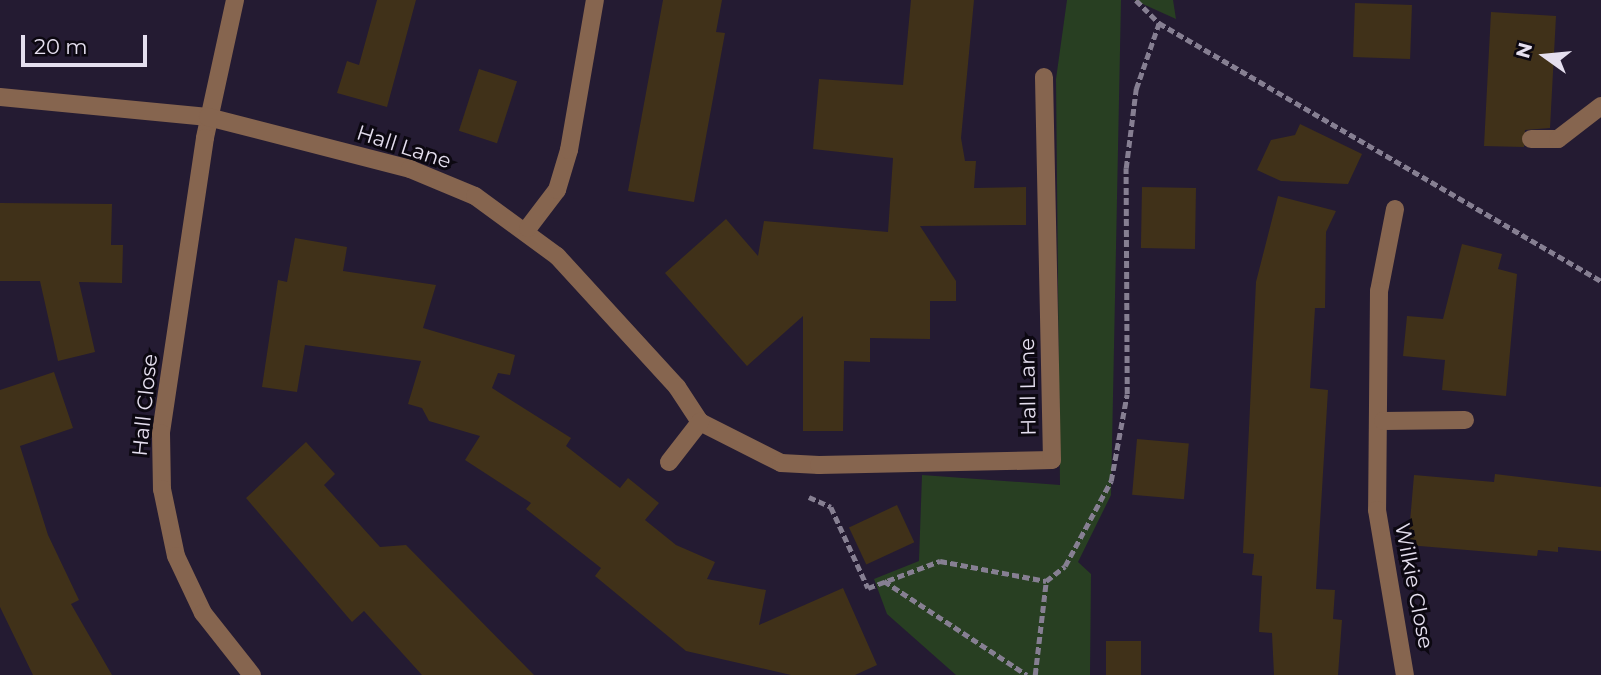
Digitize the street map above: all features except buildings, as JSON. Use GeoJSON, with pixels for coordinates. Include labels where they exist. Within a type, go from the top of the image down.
{"type":"FeatureCollection","features":[{"type":"Feature","properties":{"kind":"street","name":"Hall Close"},"geometry":{"type":"LineString","coordinates":[[235,0],[208,117],[161,433],[162,489],[176,556],[203,613],[252,675]]}},
{"type":"Feature","properties":{"kind":"street"},"geometry":{"type":"LineString","coordinates":[[528,229],[557,190],[569,150],[596,0]]}},
{"type":"Feature","properties":{"kind":"street","name":"Hall Lane"},"geometry":{"type":"LineString","coordinates":[[0,97],[208,117],[410,169],[475,196],[528,229],[677,387],[700,422],[781,463],[1052,460],[1044,77]]}},
{"type":"Feature","properties":{"kind":"street"},"geometry":{"type":"LineString","coordinates":[[1531,139],[1558,139],[1601,106]]}},
{"type":"Feature","properties":{"kind":"street","name":"Wilkie Close"},"geometry":{"type":"LineString","coordinates":[[1395,209],[1379,291],[1383,421],[1377,510],[1405,675]]}},
{"type":"Feature","properties":{"kind":"street"},"geometry":{"type":"LineString","coordinates":[[1383,421],[1465,420]]}},
{"type":"Feature","properties":{"kind":"street"},"geometry":{"type":"LineString","coordinates":[[669,462],[700,422]]}},
{"type":"Feature","properties":{"kind":"path"},"geometry":{"type":"LineString","coordinates":[[1136,0],[1159,23],[1601,281]]}},
{"type":"Feature","properties":{"kind":"path"},"geometry":{"type":"LineString","coordinates":[[1035,675],[1046,581],[1065,566],[1111,481],[1127,394],[1126,168],[1136,89],[1159,23]]}},
{"type":"Feature","properties":{"kind":"path"},"geometry":{"type":"LineString","coordinates":[[781,463],[779,482],[831,507],[868,588],[940,561],[1046,581]]}},
{"type":"Feature","properties":{"kind":"path"},"geometry":{"type":"LineString","coordinates":[[884,581],[1027,675]]}},
{"type":"Feature","properties":{"kind":"green space"},"geometry":{"type":"Polygon","coordinates":[[[1067,0],[1121,0],[1111,495],[1078,562],[1091,574],[1090,675],[956,675],[887,614],[874,579],[919,561],[922,475],[1060,485],[1056,79],[1067,0]]]}},
{"type":"Feature","properties":{"kind":"green space"},"geometry":{"type":"Polygon","coordinates":[[[1134,0],[1173,0],[1176,19],[1134,0]]]}}]}
